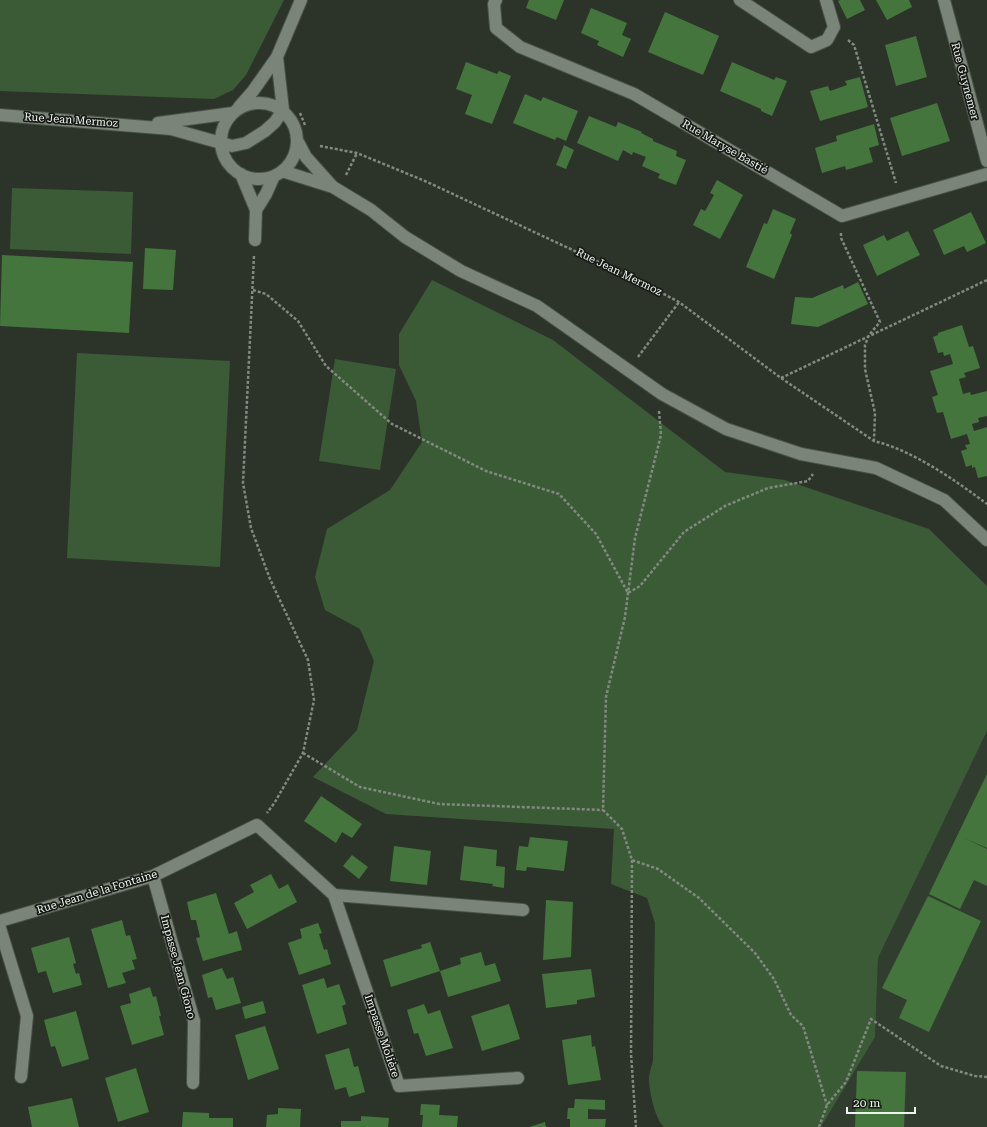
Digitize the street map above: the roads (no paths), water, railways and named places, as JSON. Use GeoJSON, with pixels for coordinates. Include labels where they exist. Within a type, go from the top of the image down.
{"type":"FeatureCollection","features":[{"type":"Feature","properties":{"kind":"street"},"geometry":{"type":"LineString","coordinates":[[301,0],[277,57],[257,85],[236,110],[228,117],[222,129],[220,143],[222,154],[228,164],[241,174],[257,179],[278,173],[336,188]]}},
{"type":"Feature","properties":{"kind":"street","name":"Rue Maryse Bastié"},"geometry":{"type":"LineString","coordinates":[[496,0],[494,4],[496,28],[520,46],[634,94],[842,216],[987,174]]}},
{"type":"Feature","properties":{"kind":"street"},"geometry":{"type":"LineString","coordinates":[[740,0],[811,46],[827,40],[834,27],[826,0]]}},
{"type":"Feature","properties":{"kind":"street","name":"Rue Guynemer"},"geometry":{"type":"LineString","coordinates":[[944,0],[987,161]]}},
{"type":"Feature","properties":{"kind":"street"},"geometry":{"type":"LineString","coordinates":[[256,210],[278,173],[291,161],[296,151],[297,140],[295,128],[290,118],[282,110],[277,57]]}},
{"type":"Feature","properties":{"kind":"street","name":"Rue Jean Mermoz"},"geometry":{"type":"LineString","coordinates":[[0,115],[143,125],[171,129],[232,146],[246,143],[265,131],[275,122],[282,110],[272,104],[261,102],[249,103],[236,110],[143,125]]}},
{"type":"Feature","properties":{"kind":"street"},"geometry":{"type":"LineString","coordinates":[[297,140],[306,158],[336,188],[372,210],[405,237],[461,271],[537,306],[662,394],[726,429],[801,454],[876,468],[944,500],[987,540]]}},
{"type":"Feature","properties":{"kind":"street"},"geometry":{"type":"LineString","coordinates":[[241,174],[256,210],[255,240]]}},
{"type":"Feature","properties":{"kind":"street","name":"Rue Jean de la Fontaine"},"geometry":{"type":"LineString","coordinates":[[0,921],[154,876],[257,826]]}},
{"type":"Feature","properties":{"kind":"street","name":"Impasse Molière"},"geometry":{"type":"LineString","coordinates":[[257,826],[334,895],[399,1086],[518,1078]]}},
{"type":"Feature","properties":{"kind":"street","name":"Impasse Jean Giono"},"geometry":{"type":"LineString","coordinates":[[154,876],[194,1021],[193,1083]]}},
{"type":"Feature","properties":{"kind":"street"},"geometry":{"type":"LineString","coordinates":[[334,895],[523,910]]}},
{"type":"Feature","properties":{"kind":"street"},"geometry":{"type":"LineString","coordinates":[[0,928],[27,1016],[21,1077]]}}]}
